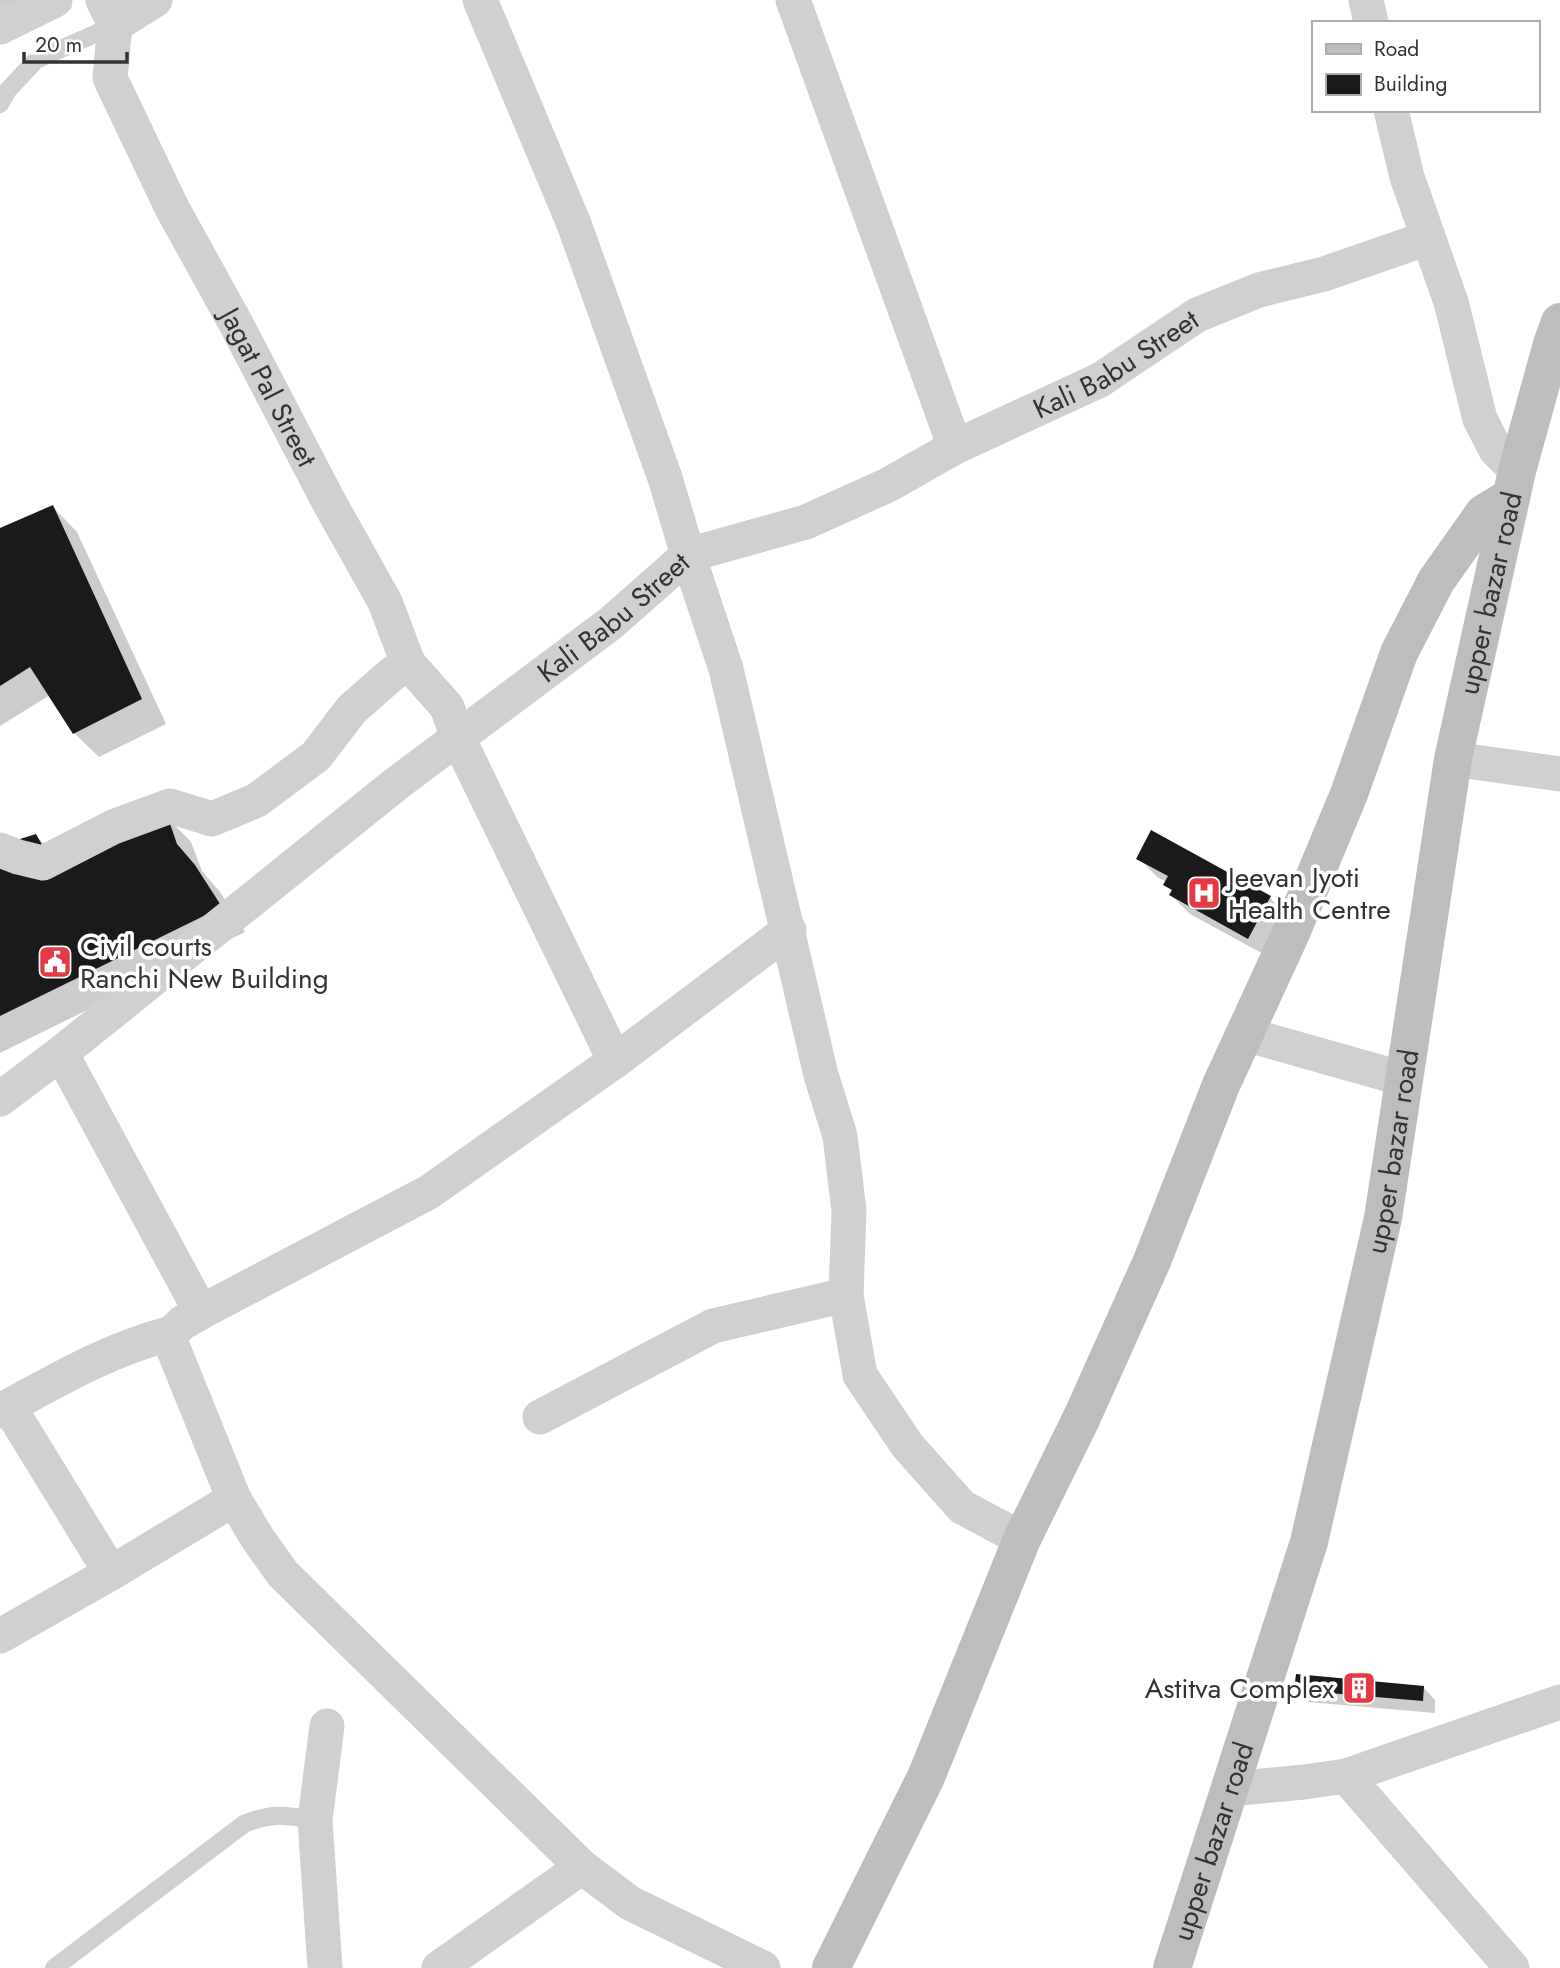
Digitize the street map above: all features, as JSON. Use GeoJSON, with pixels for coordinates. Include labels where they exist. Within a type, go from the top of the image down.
{"type":"FeatureCollection","features":[{"type":"Feature","properties":{"kind":"main road","name":"upper bazar road"},"geometry":{"type":"LineString","coordinates":[[1172,1968],[1309,1542],[1383,1219],[1453,759],[1514,484],[1557,342]]}},
{"type":"Feature","properties":{"kind":"main road"},"geometry":{"type":"LineString","coordinates":[[831,1968],[926,1777],[1023,1539],[1147,1273],[1221,1085],[1291,933],[1349,794],[1399,653],[1436,581],[1484,513],[1514,484]]}},
{"type":"Feature","properties":{"kind":"street"},"geometry":{"type":"LineString","coordinates":[[0,27],[55,0]]}},
{"type":"Feature","properties":{"kind":"street"},"geometry":{"type":"LineString","coordinates":[[109,13],[155,0]]}},
{"type":"Feature","properties":{"kind":"street"},"geometry":{"type":"LineString","coordinates":[[480,0],[575,224],[665,478],[726,668],[821,1074],[840,1136],[849,1211],[846,1295],[860,1375],[906,1445],[962,1507],[1023,1539]]}},
{"type":"Feature","properties":{"kind":"street"},"geometry":{"type":"LineString","coordinates":[[793,0],[954,447]]}},
{"type":"Feature","properties":{"kind":"street"},"geometry":{"type":"LineString","coordinates":[[1366,0],[1371,21]]}},
{"type":"Feature","properties":{"kind":"street","name":"Jagat Pal Street"},"geometry":{"type":"LineString","coordinates":[[109,13],[110,78],[172,208],[385,602],[408,663],[447,707],[458,738],[615,1061]]}},
{"type":"Feature","properties":{"kind":"street"},"geometry":{"type":"LineString","coordinates":[[1391,112],[1407,177],[1451,302],[1480,419],[1514,484]]}},
{"type":"Feature","properties":{"kind":"street","name":"Kali Babu Street"},"geometry":{"type":"LineString","coordinates":[[0,1100],[396,784],[611,623],[688,555],[806,522],[888,485],[954,447],[1100,380],[1197,315],[1259,290],[1324,274],[1428,238]]}},
{"type":"Feature","properties":{"kind":"street"},"geometry":{"type":"LineString","coordinates":[[0,850],[43,863],[113,828],[170,806],[212,819],[257,800],[316,756],[352,709],[408,663]]}},
{"type":"Feature","properties":{"kind":"street"},"geometry":{"type":"LineString","coordinates":[[1453,759],[1560,774]]}},
{"type":"Feature","properties":{"kind":"street"},"geometry":{"type":"LineString","coordinates":[[111,1573],[4,1409],[96,1359],[135,1343],[172,1333],[201,1311],[429,1192],[615,1061],[789,930]]}},
{"type":"Feature","properties":{"kind":"street"},"geometry":{"type":"LineString","coordinates":[[1245,1034],[1404,1079]]}},
{"type":"Feature","properties":{"kind":"street"},"geometry":{"type":"LineString","coordinates":[[61,1053],[201,1311]]}},
{"type":"Feature","properties":{"kind":"street"},"geometry":{"type":"LineString","coordinates":[[540,1417],[713,1326],[846,1295]]}},
{"type":"Feature","properties":{"kind":"street"},"geometry":{"type":"LineString","coordinates":[[172,1333],[171,1343],[177,1360],[234,1499],[283,1574],[583,1867],[630,1903],[763,1968]]}},
{"type":"Feature","properties":{"kind":"street"},"geometry":{"type":"LineString","coordinates":[[0,1636],[234,1499]]}},
{"type":"Feature","properties":{"kind":"street"},"geometry":{"type":"LineString","coordinates":[[1230,1789],[1346,1776],[1560,1702]]}},
{"type":"Feature","properties":{"kind":"street"},"geometry":{"type":"LineString","coordinates":[[325,1968],[315,1820],[327,1726]]}},
{"type":"Feature","properties":{"kind":"street"},"geometry":{"type":"LineString","coordinates":[[1346,1776],[1512,1968]]}},
{"type":"Feature","properties":{"kind":"street"},"geometry":{"type":"LineString","coordinates":[[439,1968],[583,1867]]}},
{"type":"Feature","properties":{"kind":"lane"},"geometry":{"type":"LineString","coordinates":[[0,104],[8,90],[36,60],[109,13]]}},
{"type":"Feature","properties":{"kind":"lane"},"geometry":{"type":"LineString","coordinates":[[54,1968],[244,1824],[278,1814],[315,1820]]}},
{"type":"Feature","properties":{"kind":"building"},"geometry":{"type":"Polygon","coordinates":[[[53,505],[142,699],[73,734],[30,667],[0,686],[0,528],[53,505]]]}},
{"type":"Feature","properties":{"kind":"building","name":"Civil courts Ranchi New Building"},"geometry":{"type":"Polygon","coordinates":[[[167,815],[177,844],[195,865],[222,907],[0,1016],[0,850],[36,834],[56,870],[167,815]]]}},
{"type":"Feature","properties":{"kind":"building"},"geometry":{"type":"Polygon","coordinates":[[[1151,830],[1271,896],[1248,939],[1169,895],[1172,890],[1163,885],[1168,876],[1136,859],[1151,830]]]}},
{"type":"Feature","properties":{"kind":"building","name":"Astitva Complex"},"geometry":{"type":"Polygon","coordinates":[[[1296,1674],[1424,1686],[1423,1701],[1294,1690],[1296,1674]]]}},
{"type":"Feature","properties":{"kind":"place","name":"Jeevan Jyoti Health Centre"},"geometry":{"type":"Point","coordinates":[1204,893]}},
{"type":"Feature","properties":{"kind":"place","name":"Civil courts Ranchi New Building"},"geometry":{"type":"Point","coordinates":[55,962]}},
{"type":"Feature","properties":{"kind":"place","name":"Astitva Complex"},"geometry":{"type":"Point","coordinates":[1359,1688]}}]}
